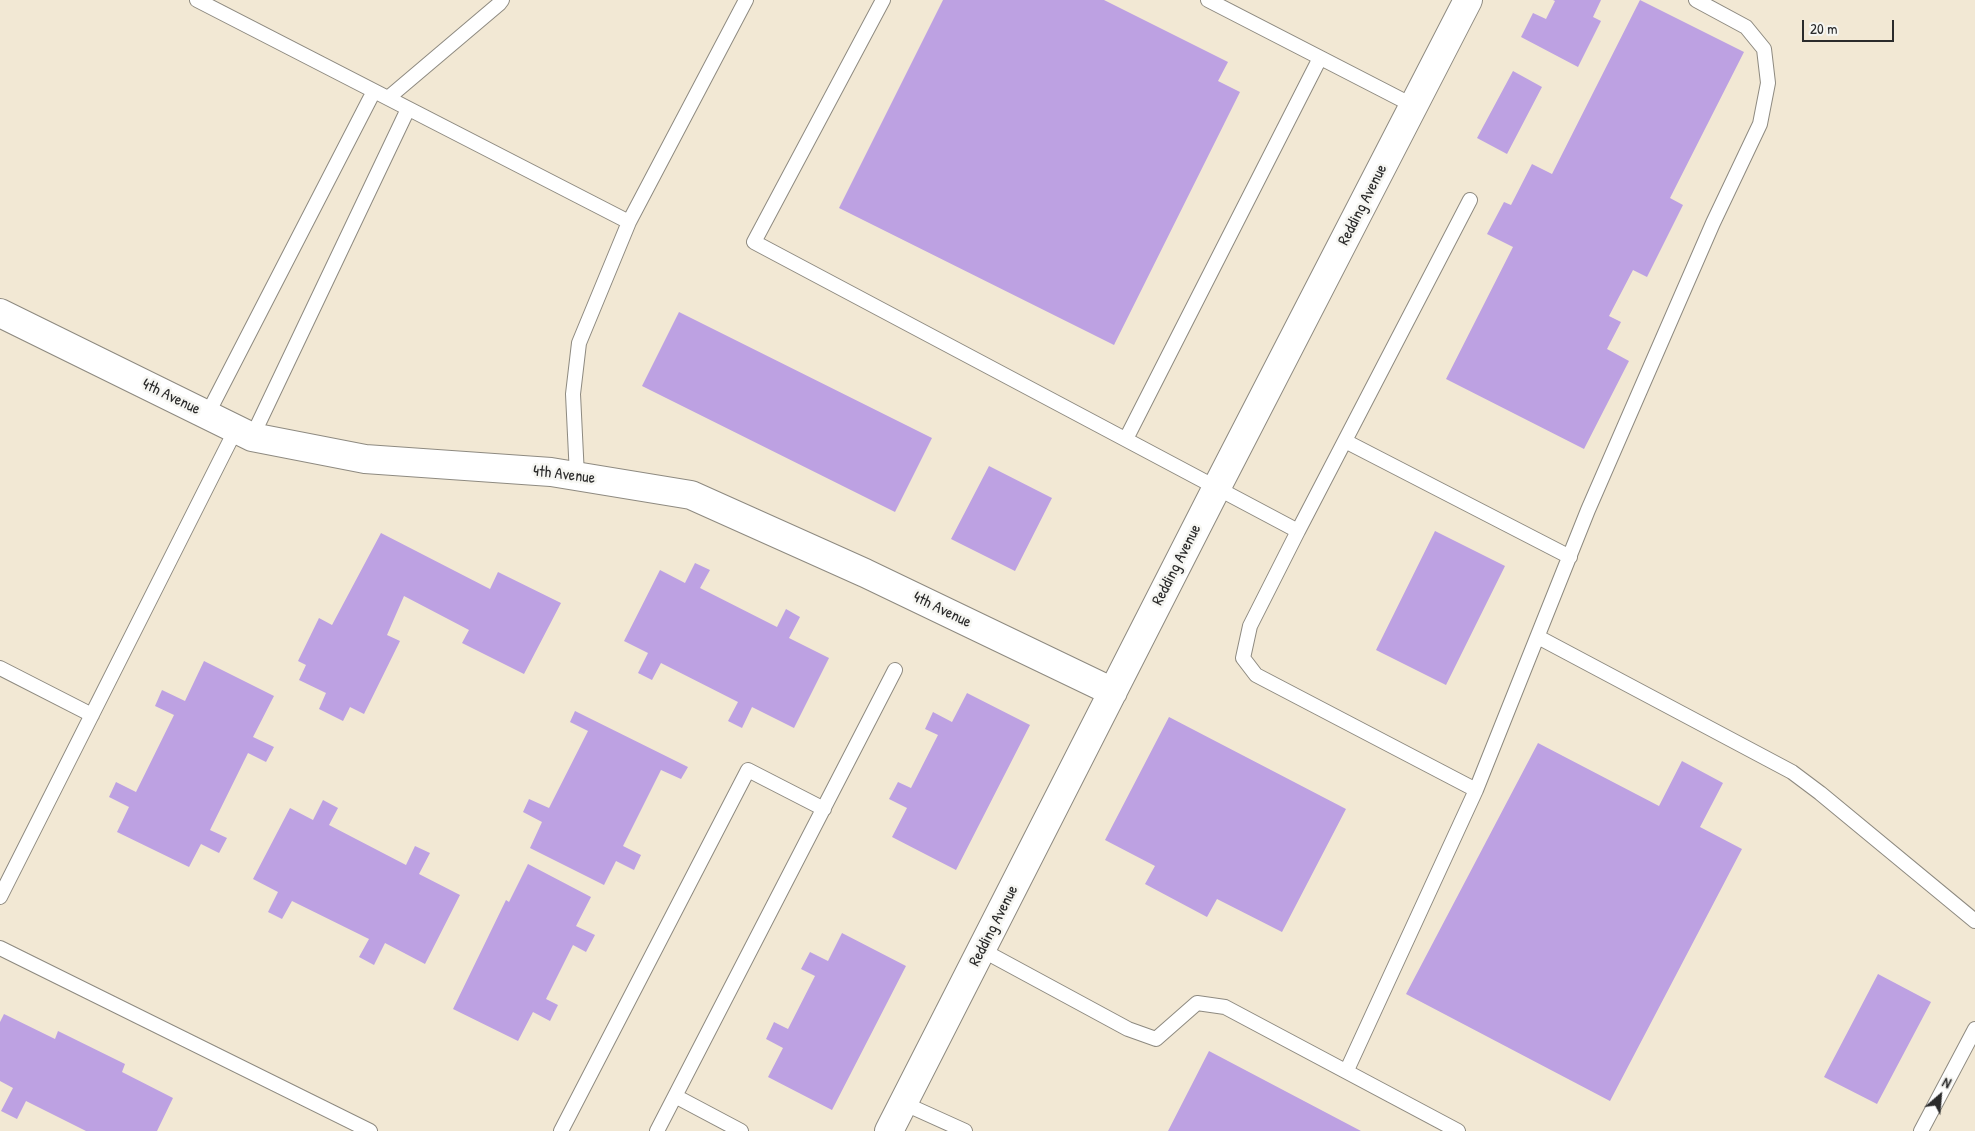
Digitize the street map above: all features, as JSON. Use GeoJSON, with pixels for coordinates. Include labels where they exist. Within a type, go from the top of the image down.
{"type":"FeatureCollection","features":[{"type":"Feature","properties":{"kind":"street","name":"Redding Avenue"},"geometry":{"type":"LineString","coordinates":[[889,1131],[1216,487],[1468,0]]}},
{"type":"Feature","properties":{"kind":"street","name":"4th Avenue"},"geometry":{"type":"LineString","coordinates":[[0,313],[244,433],[365,459],[551,472],[691,494],[1113,692]]}},
{"type":"Feature","properties":{"kind":"lane"},"geometry":{"type":"LineString","coordinates":[[197,0],[630,222]]}},
{"type":"Feature","properties":{"kind":"lane"},"geometry":{"type":"LineString","coordinates":[[388,98],[502,0]]}},
{"type":"Feature","properties":{"kind":"lane"},"geometry":{"type":"LineString","coordinates":[[576,476],[573,394],[579,344],[630,222],[746,0]]}},
{"type":"Feature","properties":{"kind":"lane"},"geometry":{"type":"LineString","coordinates":[[883,0],[754,242],[1298,531]]}},
{"type":"Feature","properties":{"kind":"lane"},"geometry":{"type":"LineString","coordinates":[[1208,0],[1414,106]]}},
{"type":"Feature","properties":{"kind":"lane"},"geometry":{"type":"LineString","coordinates":[[1347,1070],[1476,790],[1570,557],[1713,223],[1760,124],[1768,83],[1764,49],[1746,27],[1696,0]]}},
{"type":"Feature","properties":{"kind":"lane"},"geometry":{"type":"LineString","coordinates":[[1126,439],[1320,58]]}},
{"type":"Feature","properties":{"kind":"lane"},"geometry":{"type":"LineString","coordinates":[[207,415],[374,91]]}},
{"type":"Feature","properties":{"kind":"lane"},"geometry":{"type":"LineString","coordinates":[[0,897],[92,715],[244,433],[408,109]]}},
{"type":"Feature","properties":{"kind":"lane"},"geometry":{"type":"LineString","coordinates":[[1470,200],[1250,626],[1243,658],[1256,675],[1476,790]]}},
{"type":"Feature","properties":{"kind":"lane"},"geometry":{"type":"LineString","coordinates":[[1345,441],[1570,557]]}},
{"type":"Feature","properties":{"kind":"lane"},"geometry":{"type":"LineString","coordinates":[[1538,636],[1792,772],[1820,793],[1975,922]]}},
{"type":"Feature","properties":{"kind":"lane"},"geometry":{"type":"LineString","coordinates":[[0,668],[92,715]]}},
{"type":"Feature","properties":{"kind":"lane"},"geometry":{"type":"LineString","coordinates":[[657,1131],[895,670]]}},
{"type":"Feature","properties":{"kind":"lane"},"geometry":{"type":"LineString","coordinates":[[561,1131],[748,770],[824,809]]}},
{"type":"Feature","properties":{"kind":"lane"},"geometry":{"type":"LineString","coordinates":[[0,948],[370,1131]]}},
{"type":"Feature","properties":{"kind":"lane"},"geometry":{"type":"LineString","coordinates":[[982,950],[1128,1029],[1156,1040],[1197,1003],[1225,1007],[1347,1070],[1458,1131]]}},
{"type":"Feature","properties":{"kind":"lane"},"geometry":{"type":"LineString","coordinates":[[1921,1131],[1975,1029]]}},
{"type":"Feature","properties":{"kind":"lane"},"geometry":{"type":"LineString","coordinates":[[675,1096],[741,1131]]}},
{"type":"Feature","properties":{"kind":"lane"},"geometry":{"type":"LineString","coordinates":[[904,1103],[965,1131]]}},
{"type":"Feature","properties":{"kind":"building"},"geometry":{"type":"Polygon","coordinates":[[[943,0],[1104,0],[1228,62],[1218,81],[1240,92],[1114,345],[839,208],[943,0]]]}},
{"type":"Feature","properties":{"kind":"building"},"geometry":{"type":"Polygon","coordinates":[[[1553,0],[1601,0],[1593,17],[1601,21],[1578,67],[1521,37],[1533,13],[1546,19],[1555,1],[1553,0]]]}},
{"type":"Feature","properties":{"kind":"building"},"geometry":{"type":"Polygon","coordinates":[[[1640,0],[1744,52],[1670,198],[1683,205],[1647,277],[1633,270],[1609,316],[1621,322],[1607,349],[1629,361],[1584,449],[1446,379],[1513,247],[1487,234],[1504,202],[1511,205],[1532,164],[1552,174],[1640,0]]]}},
{"type":"Feature","properties":{"kind":"building"},"geometry":{"type":"Polygon","coordinates":[[[1513,71],[1542,87],[1507,154],[1477,138],[1513,71]]]}},
{"type":"Feature","properties":{"kind":"building"},"geometry":{"type":"Polygon","coordinates":[[[679,312],[932,438],[895,512],[642,386],[679,312]]]}},
{"type":"Feature","properties":{"kind":"building"},"geometry":{"type":"Polygon","coordinates":[[[989,466],[1052,498],[1015,571],[951,539],[989,466]]]}},
{"type":"Feature","properties":{"kind":"building"},"geometry":{"type":"Polygon","coordinates":[[[1435,531],[1505,566],[1446,685],[1376,650],[1435,531]]]}},
{"type":"Feature","properties":{"kind":"building"},"geometry":{"type":"Polygon","coordinates":[[[381,533],[490,589],[498,572],[561,603],[524,674],[462,643],[469,630],[404,596],[387,635],[400,641],[364,714],[350,707],[343,721],[319,709],[326,693],[299,680],[306,665],[298,661],[319,618],[332,625],[381,533]]]}},
{"type":"Feature","properties":{"kind":"building"},"geometry":{"type":"Polygon","coordinates":[[[695,563],[710,570],[700,588],[777,627],[786,609],[800,617],[789,638],[829,658],[794,728],[752,707],[742,728],[728,721],[738,702],[661,663],[652,680],[638,673],[648,653],[624,641],[660,570],[685,583],[695,563]]]}},
{"type":"Feature","properties":{"kind":"building"},"geometry":{"type":"Polygon","coordinates":[[[204,661],[274,696],[253,737],[274,747],[266,762],[248,753],[210,830],[227,838],[219,853],[201,844],[189,867],[117,832],[129,807],[109,797],[116,782],[136,792],[174,715],[155,706],[162,690],[185,701],[204,661]]]}},
{"type":"Feature","properties":{"kind":"building"},"geometry":{"type":"Polygon","coordinates":[[[967,693],[1030,725],[956,870],[892,837],[907,808],[889,799],[898,782],[911,788],[938,735],[925,729],[933,712],[952,722],[967,693]]]}},
{"type":"Feature","properties":{"kind":"building"},"geometry":{"type":"Polygon","coordinates":[[[575,711],[688,767],[681,779],[661,770],[623,846],[641,855],[634,870],[616,861],[604,885],[530,848],[542,822],[523,812],[529,799],[549,808],[588,731],[570,722],[575,711]]]}},
{"type":"Feature","properties":{"kind":"building"},"geometry":{"type":"Polygon","coordinates":[[[1169,717],[1346,809],[1282,932],[1217,899],[1207,917],[1145,884],[1155,866],[1105,840],[1169,717]]]}},
{"type":"Feature","properties":{"kind":"building"},"geometry":{"type":"Polygon","coordinates":[[[1538,743],[1659,806],[1682,761],[1723,783],[1700,827],[1742,849],[1610,1101],[1406,994],[1538,743]]]}},
{"type":"Feature","properties":{"kind":"building"},"geometry":{"type":"Polygon","coordinates":[[[323,800],[338,808],[329,825],[406,865],[415,846],[430,853],[419,874],[460,895],[425,964],[385,943],[374,965],[359,957],[369,939],[292,901],[282,919],[268,912],[278,892],[253,879],[290,808],[313,820],[323,800]]]}},
{"type":"Feature","properties":{"kind":"building"},"geometry":{"type":"Polygon","coordinates":[[[528,864],[591,897],[576,926],[595,935],[586,952],[573,945],[546,999],[558,1005],[550,1021],[533,1012],[518,1041],[453,1009],[506,900],[509,902],[528,864]]]}},
{"type":"Feature","properties":{"kind":"building"},"geometry":{"type":"Polygon","coordinates":[[[842,933],[906,966],[832,1110],[768,1077],[783,1048],[766,1039],[774,1022],[788,1029],[815,976],[801,969],[810,952],[828,961],[842,933]]]}},
{"type":"Feature","properties":{"kind":"building"},"geometry":{"type":"Polygon","coordinates":[[[1878,974],[1931,1002],[1877,1104],[1824,1077],[1878,974]]]}},
{"type":"Feature","properties":{"kind":"building"},"geometry":{"type":"Polygon","coordinates":[[[4,1014],[55,1039],[58,1031],[125,1064],[122,1072],[173,1098],[157,1131],[86,1131],[26,1101],[17,1119],[1,1111],[13,1088],[0,1081],[0,1022],[4,1014]]]}},
{"type":"Feature","properties":{"kind":"building"},"geometry":{"type":"Polygon","coordinates":[[[1209,1051],[1361,1131],[1168,1131],[1209,1051]]]}}]}
